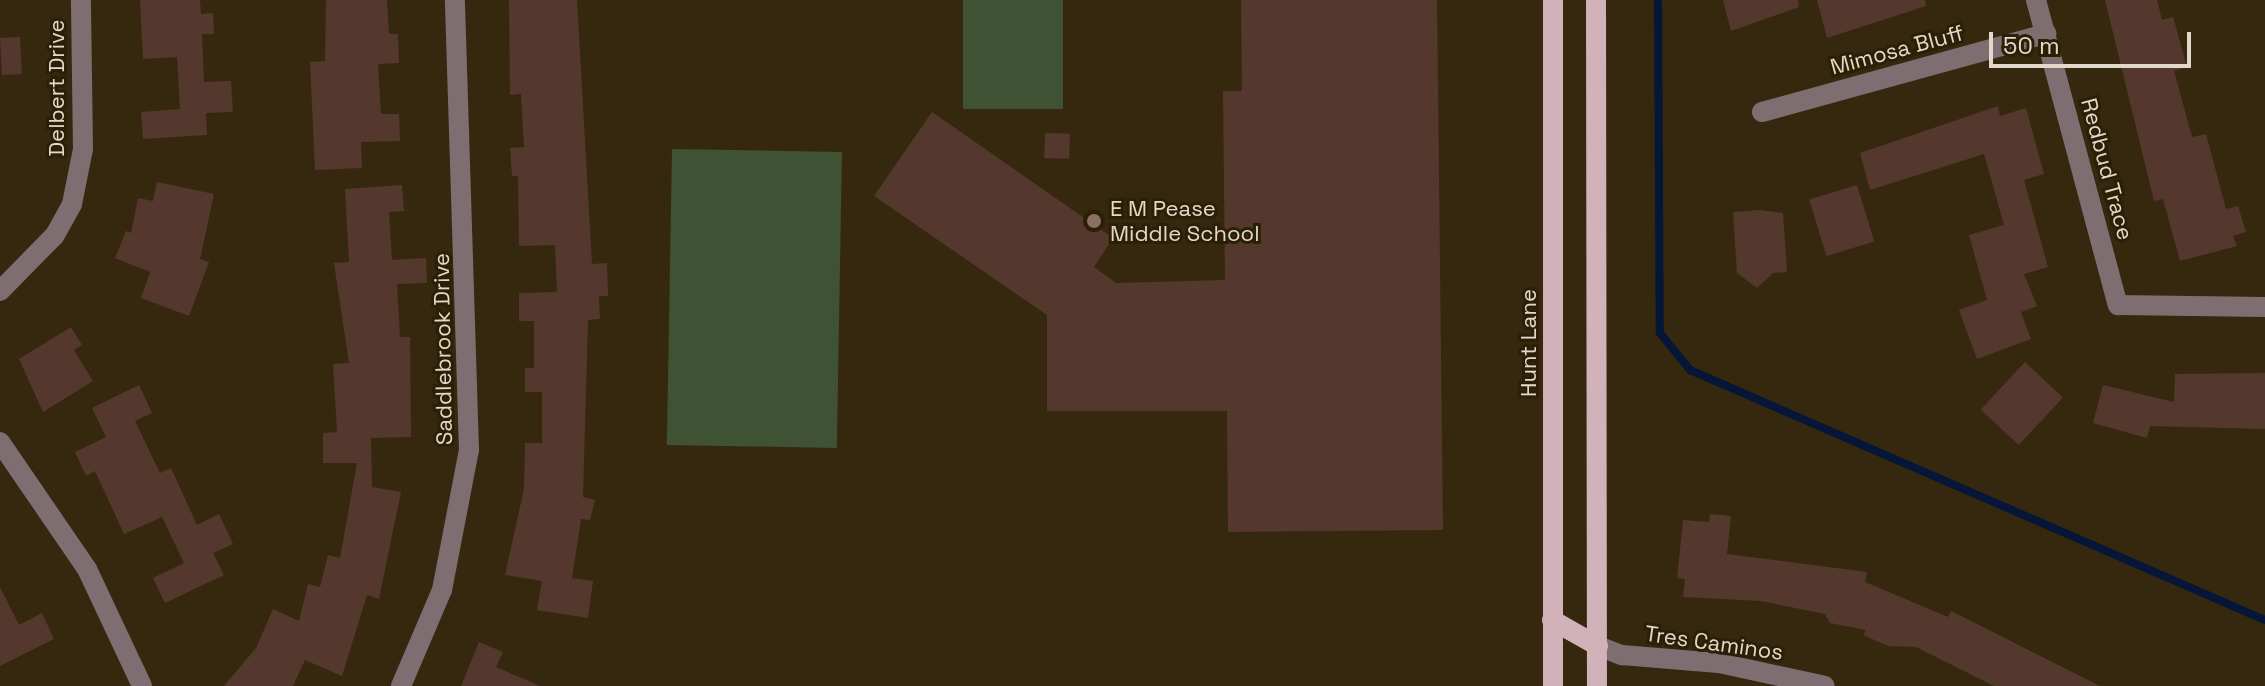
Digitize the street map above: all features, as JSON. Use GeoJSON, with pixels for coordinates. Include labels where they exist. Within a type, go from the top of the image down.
{"type":"FeatureCollection","features":[{"type":"Feature","properties":{"kind":"main road","name":"Hunt Lane"},"geometry":{"type":"LineString","coordinates":[[1553,0],[1553,686]]}},
{"type":"Feature","properties":{"kind":"main road"},"geometry":{"type":"LineString","coordinates":[[1596,0],[1597,686]]}},
{"type":"Feature","properties":{"kind":"main road"},"geometry":{"type":"LineString","coordinates":[[1552,620],[1598,646]]}},
{"type":"Feature","properties":{"kind":"street","name":"Delbert Drive"},"geometry":{"type":"LineString","coordinates":[[0,291],[48,243],[72,204],[83,149],[81,0]]}},
{"type":"Feature","properties":{"kind":"street","name":"Saddlebrook Drive"},"geometry":{"type":"LineString","coordinates":[[401,686],[442,590],[469,450],[455,0]]}},
{"type":"Feature","properties":{"kind":"street","name":"Redbud Trace"},"geometry":{"type":"LineString","coordinates":[[2036,0],[2118,305],[2265,307]]}},
{"type":"Feature","properties":{"kind":"street","name":"Mimosa Bluff"},"geometry":{"type":"LineString","coordinates":[[1762,112],[2046,34]]}},
{"type":"Feature","properties":{"kind":"street"},"geometry":{"type":"LineString","coordinates":[[0,442],[87,569],[142,686]]}},
{"type":"Feature","properties":{"kind":"street","name":"Tres Caminos"},"geometry":{"type":"LineString","coordinates":[[1598,646],[1622,655],[1719,663],[1819,685]]}},
{"type":"Feature","properties":{"kind":"green space"},"geometry":{"type":"Polygon","coordinates":[[[963,0],[1063,0],[1063,109],[963,109],[963,0]]]}},
{"type":"Feature","properties":{"kind":"green space"},"geometry":{"type":"Polygon","coordinates":[[[672,149],[842,152],[837,448],[667,445],[672,149]]]}},
{"type":"Feature","properties":{"kind":"building"},"geometry":{"type":"Polygon","coordinates":[[[140,0],[200,0],[201,14],[213,13],[214,34],[202,34],[204,82],[231,81],[233,112],[206,113],[207,135],[143,139],[141,112],[180,109],[177,57],[143,59],[140,0]]]}},
{"type":"Feature","properties":{"kind":"building"},"geometry":{"type":"Polygon","coordinates":[[[326,0],[387,0],[389,34],[398,34],[399,63],[378,64],[381,114],[399,114],[400,141],[361,142],[362,168],[315,170],[310,62],[325,61],[326,0]]]}},
{"type":"Feature","properties":{"kind":"building"},"geometry":{"type":"Polygon","coordinates":[[[509,0],[577,0],[592,264],[607,263],[608,296],[599,296],[600,319],[588,320],[583,497],[595,500],[590,520],[581,519],[572,578],[593,581],[588,618],[537,610],[542,581],[505,575],[524,489],[525,443],[542,443],[542,392],[525,392],[525,368],[534,368],[534,321],[519,321],[519,293],[557,292],[555,245],[519,246],[518,176],[512,176],[510,148],[524,147],[521,94],[510,95],[509,0]]]}},
{"type":"Feature","properties":{"kind":"building"},"geometry":{"type":"Polygon","coordinates":[[[1241,0],[1437,0],[1443,530],[1228,532],[1227,411],[1047,411],[1047,315],[874,196],[932,112],[1113,238],[1094,267],[1116,283],[1225,280],[1223,91],[1242,91],[1241,0]]]}},
{"type":"Feature","properties":{"kind":"building"},"geometry":{"type":"Polygon","coordinates":[[[1723,0],[1798,0],[1799,7],[1731,31],[1723,0]]]}},
{"type":"Feature","properties":{"kind":"building"},"geometry":{"type":"Polygon","coordinates":[[[1817,0],[1925,0],[1926,6],[1827,38],[1817,0]]]}},
{"type":"Feature","properties":{"kind":"building"},"geometry":{"type":"Polygon","coordinates":[[[2105,0],[2157,0],[2162,20],[2173,17],[2187,67],[2174,71],[2192,137],[2206,134],[2226,209],[2238,206],[2246,232],[2233,236],[2237,246],[2180,261],[2163,199],[2154,201],[2105,0]]]}},
{"type":"Feature","properties":{"kind":"building"},"geometry":{"type":"Polygon","coordinates":[[[20,37],[22,74],[2,75],[0,38],[20,37]]]}},
{"type":"Feature","properties":{"kind":"building"},"geometry":{"type":"Polygon","coordinates":[[[1998,106],[2000,116],[2026,108],[2044,174],[2024,180],[2048,267],[2024,274],[2037,306],[2021,312],[2031,339],[1977,359],[1959,310],[1987,300],[1969,235],[2004,225],[1984,154],[1870,190],[1860,153],[1998,106]]]}},
{"type":"Feature","properties":{"kind":"building"},"geometry":{"type":"Polygon","coordinates":[[[1045,133],[1070,134],[1069,159],[1044,158],[1045,133]]]}},
{"type":"Feature","properties":{"kind":"building"},"geometry":{"type":"Polygon","coordinates":[[[157,182],[214,194],[200,259],[209,262],[189,316],[141,298],[150,272],[115,258],[126,231],[131,233],[138,198],[153,201],[157,182]]]}},
{"type":"Feature","properties":{"kind":"building"},"geometry":{"type":"Polygon","coordinates":[[[402,185],[404,211],[389,212],[392,260],[426,258],[427,283],[397,284],[400,337],[410,337],[411,437],[371,438],[372,487],[401,492],[379,599],[367,595],[342,676],[305,660],[293,686],[224,686],[256,648],[273,609],[299,621],[308,584],[320,587],[328,555],[340,558],[357,463],[323,463],[323,433],[337,432],[333,364],[349,363],[334,263],[349,262],[345,189],[402,185]]]}},
{"type":"Feature","properties":{"kind":"building"},"geometry":{"type":"Polygon","coordinates":[[[1857,185],[1874,241],[1826,256],[1809,200],[1857,185]]]}},
{"type":"Feature","properties":{"kind":"building"},"geometry":{"type":"Polygon","coordinates":[[[1760,210],[1783,213],[1787,272],[1773,273],[1757,288],[1737,273],[1733,212],[1760,210]]]}},
{"type":"Feature","properties":{"kind":"building"},"geometry":{"type":"Polygon","coordinates":[[[71,327],[82,345],[74,350],[93,381],[43,412],[19,359],[71,327]]]}},
{"type":"Feature","properties":{"kind":"building"},"geometry":{"type":"Polygon","coordinates":[[[2025,362],[2063,397],[2019,445],[1981,410],[2025,362]]]}},
{"type":"Feature","properties":{"kind":"building"},"geometry":{"type":"Polygon","coordinates":[[[2265,373],[2265,429],[2150,426],[2147,438],[2093,423],[2103,385],[2174,402],[2175,374],[2265,373]]]}},
{"type":"Feature","properties":{"kind":"building"},"geometry":{"type":"Polygon","coordinates":[[[139,385],[152,413],[135,421],[160,473],[171,468],[197,525],[219,514],[233,544],[213,553],[224,575],[165,603],[153,578],[184,563],[162,517],[124,534],[95,471],[86,476],[75,452],[106,437],[92,408],[139,385]]]}},
{"type":"Feature","properties":{"kind":"building"},"geometry":{"type":"Polygon","coordinates":[[[1710,514],[1731,516],[1727,554],[1867,572],[1865,582],[1948,617],[1951,611],[2100,686],[1994,686],[1916,647],[1888,646],[1863,635],[1866,630],[1830,623],[1825,614],[1761,601],[1683,597],[1685,579],[1677,578],[1683,520],[1709,522],[1710,514]]]}},
{"type":"Feature","properties":{"kind":"building"},"geometry":{"type":"Polygon","coordinates":[[[0,587],[19,625],[42,613],[54,639],[0,666],[0,587]]]}},
{"type":"Feature","properties":{"kind":"building"},"geometry":{"type":"Polygon","coordinates":[[[479,642],[503,652],[496,667],[540,686],[461,686],[479,642]]]}},
{"type":"Feature","properties":{"kind":"waterway"},"geometry":{"type":"LineString","coordinates":[[1658,0],[1660,333],[1690,370],[2265,620]]}},
{"type":"Feature","properties":{"kind":"place","name":"E M Pease Middle School"},"geometry":{"type":"Point","coordinates":[1094,221]}}]}
